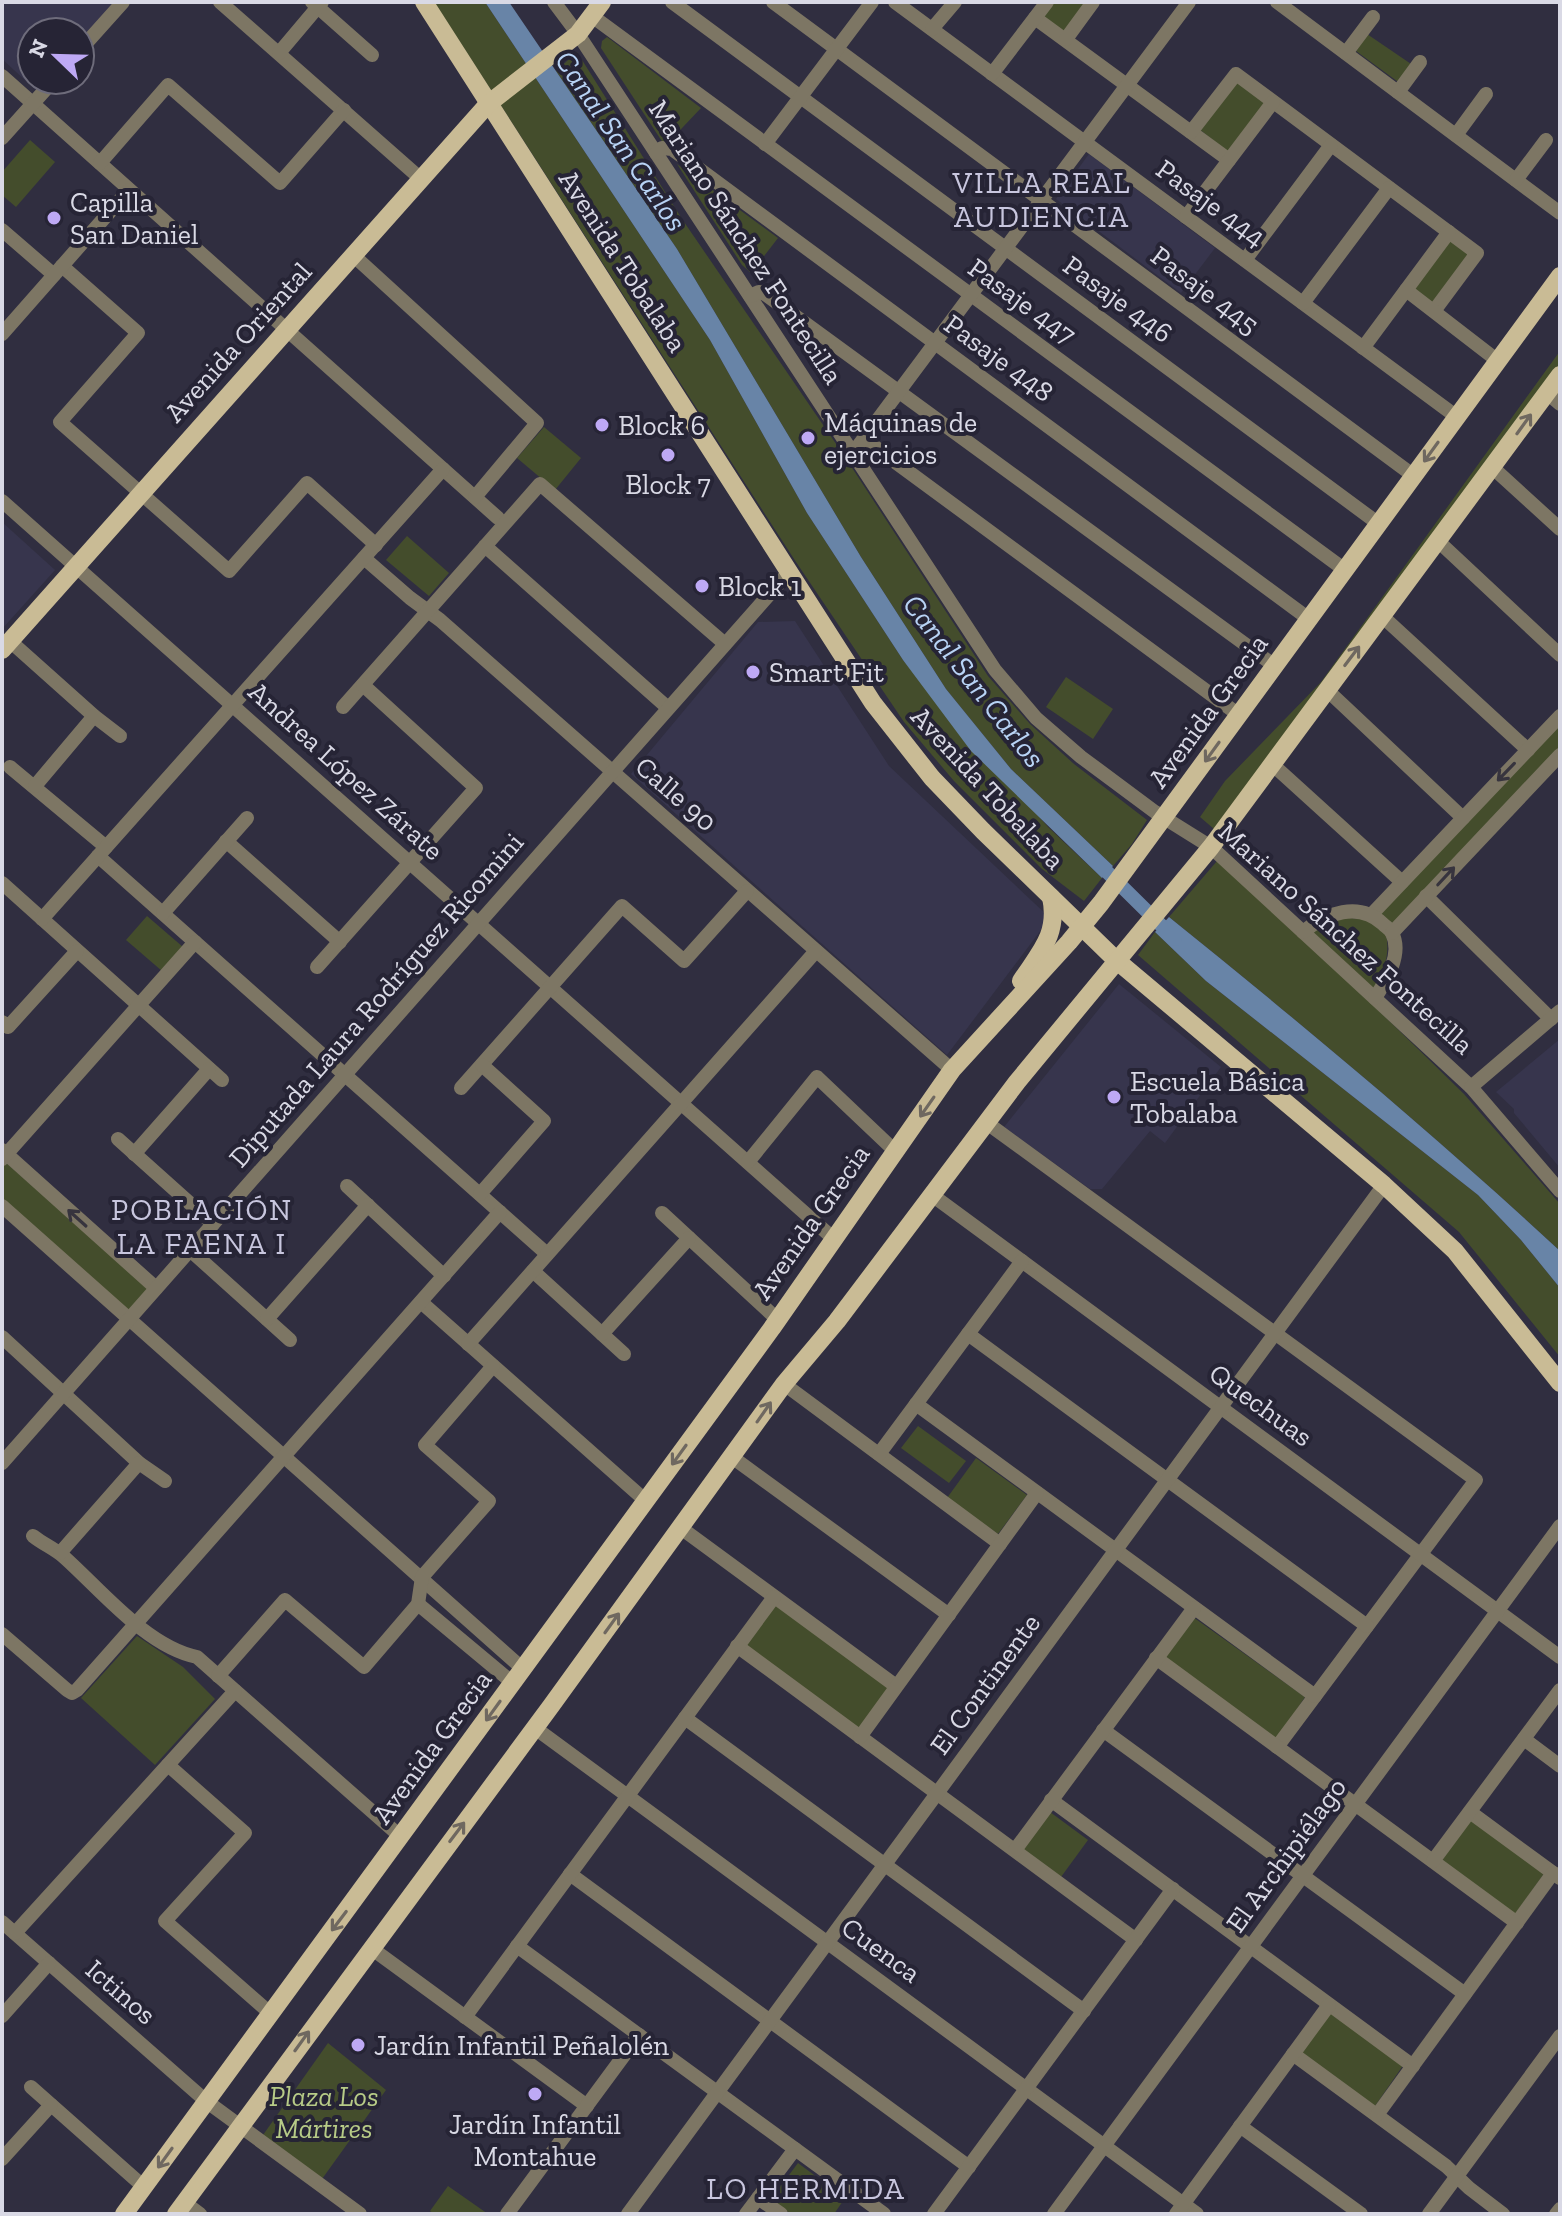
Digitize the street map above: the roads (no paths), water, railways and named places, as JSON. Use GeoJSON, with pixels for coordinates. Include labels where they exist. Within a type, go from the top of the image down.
{"type":"FeatureCollection","features":[{"type":"Feature","properties":{"kind":"main road","name":"Avenida Tobalaba"},"geometry":{"type":"LineString","coordinates":[[424,2],[873,703],[932,778],[1116,960],[1384,1185],[1455,1251],[1560,1383]]}},
{"type":"Feature","properties":{"kind":"main road","name":"Avenida Oriental"},"geometry":{"type":"LineString","coordinates":[[6,646],[488,104],[578,34],[597,9]]}},
{"type":"Feature","properties":{"kind":"main road","name":"Avenida Grecia"},"geometry":{"type":"LineString","coordinates":[[124,2214],[646,1501],[952,1070],[1110,892],[1560,276]]}},
{"type":"Feature","properties":{"kind":"main road"},"geometry":{"type":"LineString","coordinates":[[180,2208],[535,1728],[784,1384],[837,1321],[1116,960],[1211,847],[1492,467],[1553,398],[1560,375]]}},
{"type":"Feature","properties":{"kind":"main road"},"geometry":{"type":"LineString","coordinates":[[973,1044],[1044,945],[1055,921],[1051,897]]}},
{"type":"Feature","properties":{"kind":"street"},"geometry":{"type":"LineString","coordinates":[[96,32],[123,2]]}},
{"type":"Feature","properties":{"kind":"street"},"geometry":{"type":"LineString","coordinates":[[220,2],[421,179]]}},
{"type":"Feature","properties":{"kind":"street","name":"Mariano Sánchez Fontecilla"},"geometry":{"type":"LineString","coordinates":[[554,2],[995,670],[1015,694],[1036,718],[1081,757],[1164,818],[1211,847],[1471,1087],[1560,1191]]}},
{"type":"Feature","properties":{"kind":"street","name":"Pasaje 446"},"geometry":{"type":"LineString","coordinates":[[672,2],[1379,524]]}},
{"type":"Feature","properties":{"kind":"street","name":"Pasaje 445"},"geometry":{"type":"LineString","coordinates":[[773,2],[1414,476]]}},
{"type":"Feature","properties":{"kind":"street"},"geometry":{"type":"LineString","coordinates":[[765,144],[872,2]]}},
{"type":"Feature","properties":{"kind":"street","name":"Pasaje 444"},"geometry":{"type":"LineString","coordinates":[[895,2],[1457,417]]}},
{"type":"Feature","properties":{"kind":"street"},"geometry":{"type":"LineString","coordinates":[[932,29],[955,2]]}},
{"type":"Feature","properties":{"kind":"street"},"geometry":{"type":"LineString","coordinates":[[992,74],[1047,2]]}},
{"type":"Feature","properties":{"kind":"street"},"geometry":{"type":"LineString","coordinates":[[1066,39],[1093,2]]}},
{"type":"Feature","properties":{"kind":"street"},"geometry":{"type":"LineString","coordinates":[[853,453],[1189,2]]}},
{"type":"Feature","properties":{"kind":"street"},"geometry":{"type":"LineString","coordinates":[[279,53],[317,4],[372,55]]}},
{"type":"Feature","properties":{"kind":"street"},"geometry":{"type":"LineString","coordinates":[[1285,5],[1560,213]]}},
{"type":"Feature","properties":{"kind":"street","name":"Pasaje 447"},"geometry":{"type":"LineString","coordinates":[[597,9],[765,144],[1345,570]]}},
{"type":"Feature","properties":{"kind":"street"},"geometry":{"type":"LineString","coordinates":[[1346,53],[1373,17]]}},
{"type":"Feature","properties":{"kind":"street"},"geometry":{"type":"LineString","coordinates":[[1035,18],[1229,160]]}},
{"type":"Feature","properties":{"kind":"street"},"geometry":{"type":"LineString","coordinates":[[1398,92],[1420,62]]}},
{"type":"Feature","properties":{"kind":"street"},"geometry":{"type":"LineString","coordinates":[[1191,132],[1236,74],[1477,253],[1434,311]]}},
{"type":"Feature","properties":{"kind":"street"},"geometry":{"type":"LineString","coordinates":[[2,76],[498,518]]}},
{"type":"Feature","properties":{"kind":"street"},"geometry":{"type":"LineString","coordinates":[[100,163],[168,85],[280,183],[344,110]]}},
{"type":"Feature","properties":{"kind":"street"},"geometry":{"type":"LineString","coordinates":[[1456,135],[1486,94]]}},
{"type":"Feature","properties":{"kind":"street"},"geometry":{"type":"LineString","coordinates":[[2,138],[40,96]]}},
{"type":"Feature","properties":{"kind":"street"},"geometry":{"type":"LineString","coordinates":[[1186,217],[1273,102]]}},
{"type":"Feature","properties":{"kind":"street"},"geometry":{"type":"LineString","coordinates":[[1516,180],[1546,140]]}},
{"type":"Feature","properties":{"kind":"street"},"geometry":{"type":"LineString","coordinates":[[1245,260],[1331,145]]}},
{"type":"Feature","properties":{"kind":"street","name":"Pasaje 448"},"geometry":{"type":"LineString","coordinates":[[656,153],[662,148],[672,149],[1309,619]]}},
{"type":"Feature","properties":{"kind":"street"},"geometry":{"type":"LineString","coordinates":[[1303,303],[1389,188]]}},
{"type":"Feature","properties":{"kind":"street"},"geometry":{"type":"LineString","coordinates":[[2,334],[129,190]]}},
{"type":"Feature","properties":{"kind":"street"},"geometry":{"type":"LineString","coordinates":[[2,230],[138,333],[60,422],[229,571],[307,483],[376,545]]}},
{"type":"Feature","properties":{"kind":"street"},"geometry":{"type":"LineString","coordinates":[[1363,348],[1449,232]]}},
{"type":"Feature","properties":{"kind":"street"},"geometry":{"type":"LineString","coordinates":[[353,255],[537,423],[475,497]]}},
{"type":"Feature","properties":{"kind":"street"},"geometry":{"type":"LineString","coordinates":[[1406,290],[1498,361]]}},
{"type":"Feature","properties":{"kind":"street"},"geometry":{"type":"LineString","coordinates":[[750,296],[759,292],[765,294],[1275,666]]}},
{"type":"Feature","properties":{"kind":"street"},"geometry":{"type":"LineString","coordinates":[[864,439],[1239,715]]}},
{"type":"Feature","properties":{"kind":"street"},"geometry":{"type":"LineString","coordinates":[[1492,467],[1560,529]]}},
{"type":"Feature","properties":{"kind":"street"},"geometry":{"type":"LineString","coordinates":[[42,919],[443,469]]}},
{"type":"Feature","properties":{"kind":"street"},"geometry":{"type":"LineString","coordinates":[[343,707],[540,484],[725,644]]}},
{"type":"Feature","properties":{"kind":"street","name":"Andrea López Zárate"},"geometry":{"type":"LineString","coordinates":[[2,501],[834,1239]]}},
{"type":"Feature","properties":{"kind":"street"},"geometry":{"type":"LineString","coordinates":[[1438,541],[1560,655]]}},
{"type":"Feature","properties":{"kind":"street"},"geometry":{"type":"LineString","coordinates":[[485,546],[668,708]]}},
{"type":"Feature","properties":{"kind":"street","name":"Calle 90"},"geometry":{"type":"LineString","coordinates":[[364,558],[952,1070]]}},
{"type":"Feature","properties":{"kind":"street","name":"Diputada Laura Rodríguez Ricomini"},"geometry":{"type":"LineString","coordinates":[[2,1463],[789,572]]}},
{"type":"Feature","properties":{"kind":"street"},"geometry":{"type":"LineString","coordinates":[[1382,616],[1528,750]]}},
{"type":"Feature","properties":{"kind":"street"},"geometry":{"type":"LineString","coordinates":[[6,646],[120,736]]}},
{"type":"Feature","properties":{"kind":"street"},"geometry":{"type":"LineString","coordinates":[[317,967],[476,788],[363,685]]}},
{"type":"Feature","properties":{"kind":"street"},"geometry":{"type":"LineString","coordinates":[[1327,690],[1463,818]]}},
{"type":"Feature","properties":{"kind":"street"},"geometry":{"type":"LineString","coordinates":[[35,786],[94,716]]}},
{"type":"Feature","properties":{"kind":"street"},"geometry":{"type":"LineString","coordinates":[[1372,914],[1560,716]]}},
{"type":"Feature","properties":{"kind":"street"},"geometry":{"type":"LineString","coordinates":[[1392,933],[1560,755]]}},
{"type":"Feature","properties":{"kind":"street"},"geometry":{"type":"LineString","coordinates":[[1272,764],[1402,882]]}},
{"type":"Feature","properties":{"kind":"street"},"geometry":{"type":"LineString","coordinates":[[10,767],[35,786],[163,913],[547,1254]]}},
{"type":"Feature","properties":{"kind":"street"},"geometry":{"type":"LineString","coordinates":[[163,913],[247,818]]}},
{"type":"Feature","properties":{"kind":"street"},"geometry":{"type":"LineString","coordinates":[[226,841],[340,942]]}},
{"type":"Feature","properties":{"kind":"street"},"geometry":{"type":"LineString","coordinates":[[2,883],[222,1080]]}},
{"type":"Feature","properties":{"kind":"street"},"geometry":{"type":"LineString","coordinates":[[461,1088],[622,906],[684,961],[747,891]]}},
{"type":"Feature","properties":{"kind":"street"},"geometry":{"type":"LineString","coordinates":[[1426,896],[1555,1015],[1471,1087]]}},
{"type":"Feature","properties":{"kind":"street"},"geometry":{"type":"LineString","coordinates":[[1303,932],[1319,919],[1341,911],[1372,914],[1392,933],[1395,953],[1389,976],[1375,998]]}},
{"type":"Feature","properties":{"kind":"street"},"geometry":{"type":"LineString","coordinates":[[156,1288],[3,1155],[195,942]]}},
{"type":"Feature","properties":{"kind":"street"},"geometry":{"type":"LineString","coordinates":[[5,1025],[77,951]]}},
{"type":"Feature","properties":{"kind":"street"},"geometry":{"type":"LineString","coordinates":[[468,1344],[816,951]]}},
{"type":"Feature","properties":{"kind":"street"},"geometry":{"type":"LineString","coordinates":[[480,1194],[544,1121],[482,1065]]}},
{"type":"Feature","properties":{"kind":"street"},"geometry":{"type":"LineString","coordinates":[[134,1154],[209,1069]]}},
{"type":"Feature","properties":{"kind":"street"},"geometry":{"type":"LineString","coordinates":[[748,1162],[817,1077],[895,1151]]}},
{"type":"Feature","properties":{"kind":"street"},"geometry":{"type":"LineString","coordinates":[[987,1123],[1476,1480],[1277,1747]]}},
{"type":"Feature","properties":{"kind":"street"},"geometry":{"type":"LineString","coordinates":[[118,1139],[213,1224]]}},
{"type":"Feature","properties":{"kind":"street","name":"El Continente"},"geometry":{"type":"LineString","coordinates":[[628,2214],[1384,1185]]}},
{"type":"Feature","properties":{"kind":"street"},"geometry":{"type":"LineString","coordinates":[[347,1186],[444,1276]]}},
{"type":"Feature","properties":{"kind":"street","name":"Quechuas"},"geometry":{"type":"LineString","coordinates":[[932,1195],[1560,1657]]}},
{"type":"Feature","properties":{"kind":"street"},"geometry":{"type":"LineString","coordinates":[[267,1319],[368,1205]]}},
{"type":"Feature","properties":{"kind":"street"},"geometry":{"type":"LineString","coordinates":[[2,1206],[422,1577],[518,1676]]}},
{"type":"Feature","properties":{"kind":"street"},"geometry":{"type":"LineString","coordinates":[[2,1634],[72,1693],[77,1690],[500,1212]]}},
{"type":"Feature","properties":{"kind":"street"},"geometry":{"type":"LineString","coordinates":[[662,1213],[777,1319]]}},
{"type":"Feature","properties":{"kind":"street"},"geometry":{"type":"LineString","coordinates":[[602,1334],[689,1238]]}},
{"type":"Feature","properties":{"kind":"street"},"geometry":{"type":"LineString","coordinates":[[190,1250],[290,1340]]}},
{"type":"Feature","properties":{"kind":"street"},"geometry":{"type":"LineString","coordinates":[[879,1454],[1022,1261]]}},
{"type":"Feature","properties":{"kind":"street"},"geometry":{"type":"LineString","coordinates":[[533,1271],[624,1354]]}},
{"type":"Feature","properties":{"kind":"street"},"geometry":{"type":"LineString","coordinates":[[421,1302],[646,1501]]}},
{"type":"Feature","properties":{"kind":"street"},"geometry":{"type":"LineString","coordinates":[[968,1334],[1367,1626]]}},
{"type":"Feature","properties":{"kind":"street"},"geometry":{"type":"LineString","coordinates":[[2,1337],[139,1463],[165,1481]]}},
{"type":"Feature","properties":{"kind":"street"},"geometry":{"type":"LineString","coordinates":[[218,1676],[285,1600],[364,1667],[418,1604],[422,1577],[489,1501],[425,1445],[493,1366]]}},
{"type":"Feature","properties":{"kind":"street"},"geometry":{"type":"LineString","coordinates":[[784,1384],[1000,1544]]}},
{"type":"Feature","properties":{"kind":"street"},"geometry":{"type":"LineString","coordinates":[[916,1404],[1315,1696]]}},
{"type":"Feature","properties":{"kind":"street"},"geometry":{"type":"LineString","coordinates":[[732,1457],[949,1615]]}},
{"type":"Feature","properties":{"kind":"street"},"geometry":{"type":"LineString","coordinates":[[60,1553],[139,1463]]}},
{"type":"Feature","properties":{"kind":"street"},"geometry":{"type":"LineString","coordinates":[[860,1737],[1037,1493]]}},
{"type":"Feature","properties":{"kind":"street","name":"El Archipiélago"},"geometry":{"type":"LineString","coordinates":[[1054,2214],[1560,1526]]}},
{"type":"Feature","properties":{"kind":"street"},"geometry":{"type":"LineString","coordinates":[[681,1528],[896,1686]]}},
{"type":"Feature","properties":{"kind":"street"},"geometry":{"type":"LineString","coordinates":[[33,1536],[60,1553],[137,1624],[180,1654],[197,1657],[401,1837]]}},
{"type":"Feature","properties":{"kind":"street"},"geometry":{"type":"LineString","coordinates":[[465,2017],[774,1597]]}},
{"type":"Feature","properties":{"kind":"street"},"geometry":{"type":"LineString","coordinates":[[418,1604],[518,1676]]}},
{"type":"Feature","properties":{"kind":"street"},"geometry":{"type":"LineString","coordinates":[[1015,1850],[1194,1608]]}},
{"type":"Feature","properties":{"kind":"street"},"geometry":{"type":"LineString","coordinates":[[737,1646],[1136,1940]]}},
{"type":"Feature","properties":{"kind":"street"},"geometry":{"type":"LineString","coordinates":[[1156,1658],[1517,1923]]}},
{"type":"Feature","properties":{"kind":"street"},"geometry":{"type":"LineString","coordinates":[[1433,1861],[1560,1690]]}},
{"type":"Feature","properties":{"kind":"street"},"geometry":{"type":"LineString","coordinates":[[15,1933],[235,1691]]}},
{"type":"Feature","properties":{"kind":"street"},"geometry":{"type":"LineString","coordinates":[[685,1718],[1084,2011]]}},
{"type":"Feature","properties":{"kind":"street","name":"Cuenca"},"geometry":{"type":"LineString","coordinates":[[535,1728],[1104,2146],[1179,2209],[1197,2214]]}},
{"type":"Feature","properties":{"kind":"street"},"geometry":{"type":"LineString","coordinates":[[1103,1730],[1465,1994]]}},
{"type":"Feature","properties":{"kind":"street"},"geometry":{"type":"LineString","coordinates":[[1524,1739],[1560,1766]]}},
{"type":"Feature","properties":{"kind":"street"},"geometry":{"type":"LineString","coordinates":[[168,1765],[245,1833],[165,1921],[270,2013]]}},
{"type":"Feature","properties":{"kind":"street"},"geometry":{"type":"LineString","coordinates":[[1051,1800],[1413,2066]]}},
{"type":"Feature","properties":{"kind":"street"},"geometry":{"type":"LineString","coordinates":[[1377,2115],[1517,1923],[1557,1876],[1470,1812]]}},
{"type":"Feature","properties":{"kind":"street"},"geometry":{"type":"LineString","coordinates":[[570,1874],[969,2167]]}},
{"type":"Feature","properties":{"kind":"street"},"geometry":{"type":"LineString","coordinates":[[934,2214],[1173,1889]]}},
{"type":"Feature","properties":{"kind":"street","name":"Ictinos"},"geometry":{"type":"LineString","coordinates":[[2,1922],[206,2101],[360,2214]]}},
{"type":"Feature","properties":{"kind":"street"},"geometry":{"type":"LineString","coordinates":[[517,1946],[884,2214]]}},
{"type":"Feature","properties":{"kind":"street"},"geometry":{"type":"LineString","coordinates":[[371,1948],[587,2106]]}},
{"type":"Feature","properties":{"kind":"street"},"geometry":{"type":"LineString","coordinates":[[2,2016],[49,1963]]}},
{"type":"Feature","properties":{"kind":"street"},"geometry":{"type":"LineString","coordinates":[[1179,2209],[1329,2005]]}},
{"type":"Feature","properties":{"kind":"street"},"geometry":{"type":"LineString","coordinates":[[507,2214],[639,2035]]}},
{"type":"Feature","properties":{"kind":"street"},"geometry":{"type":"LineString","coordinates":[[1429,2214],[1560,2036]]}},
{"type":"Feature","properties":{"kind":"street"},"geometry":{"type":"LineString","coordinates":[[1293,2054],[1503,2214]]}},
{"type":"Feature","properties":{"kind":"street"},"geometry":{"type":"LineString","coordinates":[[31,2087],[144,2187]]}},
{"type":"Feature","properties":{"kind":"street"},"geometry":{"type":"LineString","coordinates":[[2,2159],[51,2105]]}},
{"type":"Feature","properties":{"kind":"street"},"geometry":{"type":"LineString","coordinates":[[1240,2126],[1361,2214]]}},
{"type":"Feature","properties":{"kind":"street"},"geometry":{"type":"LineString","coordinates":[[746,2214],[795,2149]]}},
{"type":"Feature","properties":{"kind":"street"},"geometry":{"type":"LineString","coordinates":[[758,2198],[781,2214]]}},
{"type":"Feature","properties":{"kind":"street"},"geometry":{"type":"LineString","coordinates":[[180,2208],[200,2214]]}},
{"type":"Feature","properties":{"kind":"street"},"geometry":{"type":"LineString","coordinates":[[1556,2214],[1560,2209]]}},
{"type":"Feature","properties":{"kind":"water"},"geometry":{"type":"Polygon","coordinates":[[[485,2],[509,2],[677,249],[861,557],[946,689],[1011,769],[1113,866],[1102,878],[971,751],[903,660],[807,513],[710,340],[485,2]]]}},
{"type":"Feature","properties":{"kind":"water"},"geometry":{"type":"Polygon","coordinates":[[[1169,917],[1368,1081],[1560,1251],[1560,1288],[1521,1240],[1478,1195],[1206,981],[1155,932],[1169,917]]]}},
{"type":"Feature","properties":{"kind":"waterway","name":"Canal San Carlos"},"geometry":{"type":"LineString","coordinates":[[1096,861],[1175,939]]}},
{"type":"Feature","properties":{"kind":"place","name":"Capilla San Daniel"},"geometry":{"type":"Point","coordinates":[54,218]}},
{"type":"Feature","properties":{"kind":"place","name":"Block 6"},"geometry":{"type":"Point","coordinates":[602,425]}},
{"type":"Feature","properties":{"kind":"place","name":"Máquinas de ejercicios"},"geometry":{"type":"Point","coordinates":[808,438]}},
{"type":"Feature","properties":{"kind":"place","name":"Block 7"},"geometry":{"type":"Point","coordinates":[668,455]}},
{"type":"Feature","properties":{"kind":"place","name":"Block 1"},"geometry":{"type":"Point","coordinates":[702,586]}},
{"type":"Feature","properties":{"kind":"place","name":"Smart Fit"},"geometry":{"type":"Point","coordinates":[753,672]}},
{"type":"Feature","properties":{"kind":"place","name":"Escuela Básica Tobalaba"},"geometry":{"type":"Point","coordinates":[1114,1097]}},
{"type":"Feature","properties":{"kind":"place","name":"Jardín Infantil Peñalolén"},"geometry":{"type":"Point","coordinates":[358,2045]}},
{"type":"Feature","properties":{"kind":"place","name":"Jardín Infantil Montahue"},"geometry":{"type":"Point","coordinates":[535,2094]}},
{"type":"Feature","properties":{"kind":"district","name":"VILLA REAL AUDIENCIA"},"geometry":{"type":"Point","coordinates":[1042,200]}},
{"type":"Feature","properties":{"kind":"district","name":"POBLACIÓN LA FAENA I"},"geometry":{"type":"Point","coordinates":[202,1227]}},
{"type":"Feature","properties":{"kind":"district","name":"LO HERMIDA"},"geometry":{"type":"Point","coordinates":[806,2189]}},
{"type":"Feature","properties":{"kind":"park label","name":"Plaza Los Mártires"},"geometry":{"type":"Point","coordinates":[324,2112]}}]}
